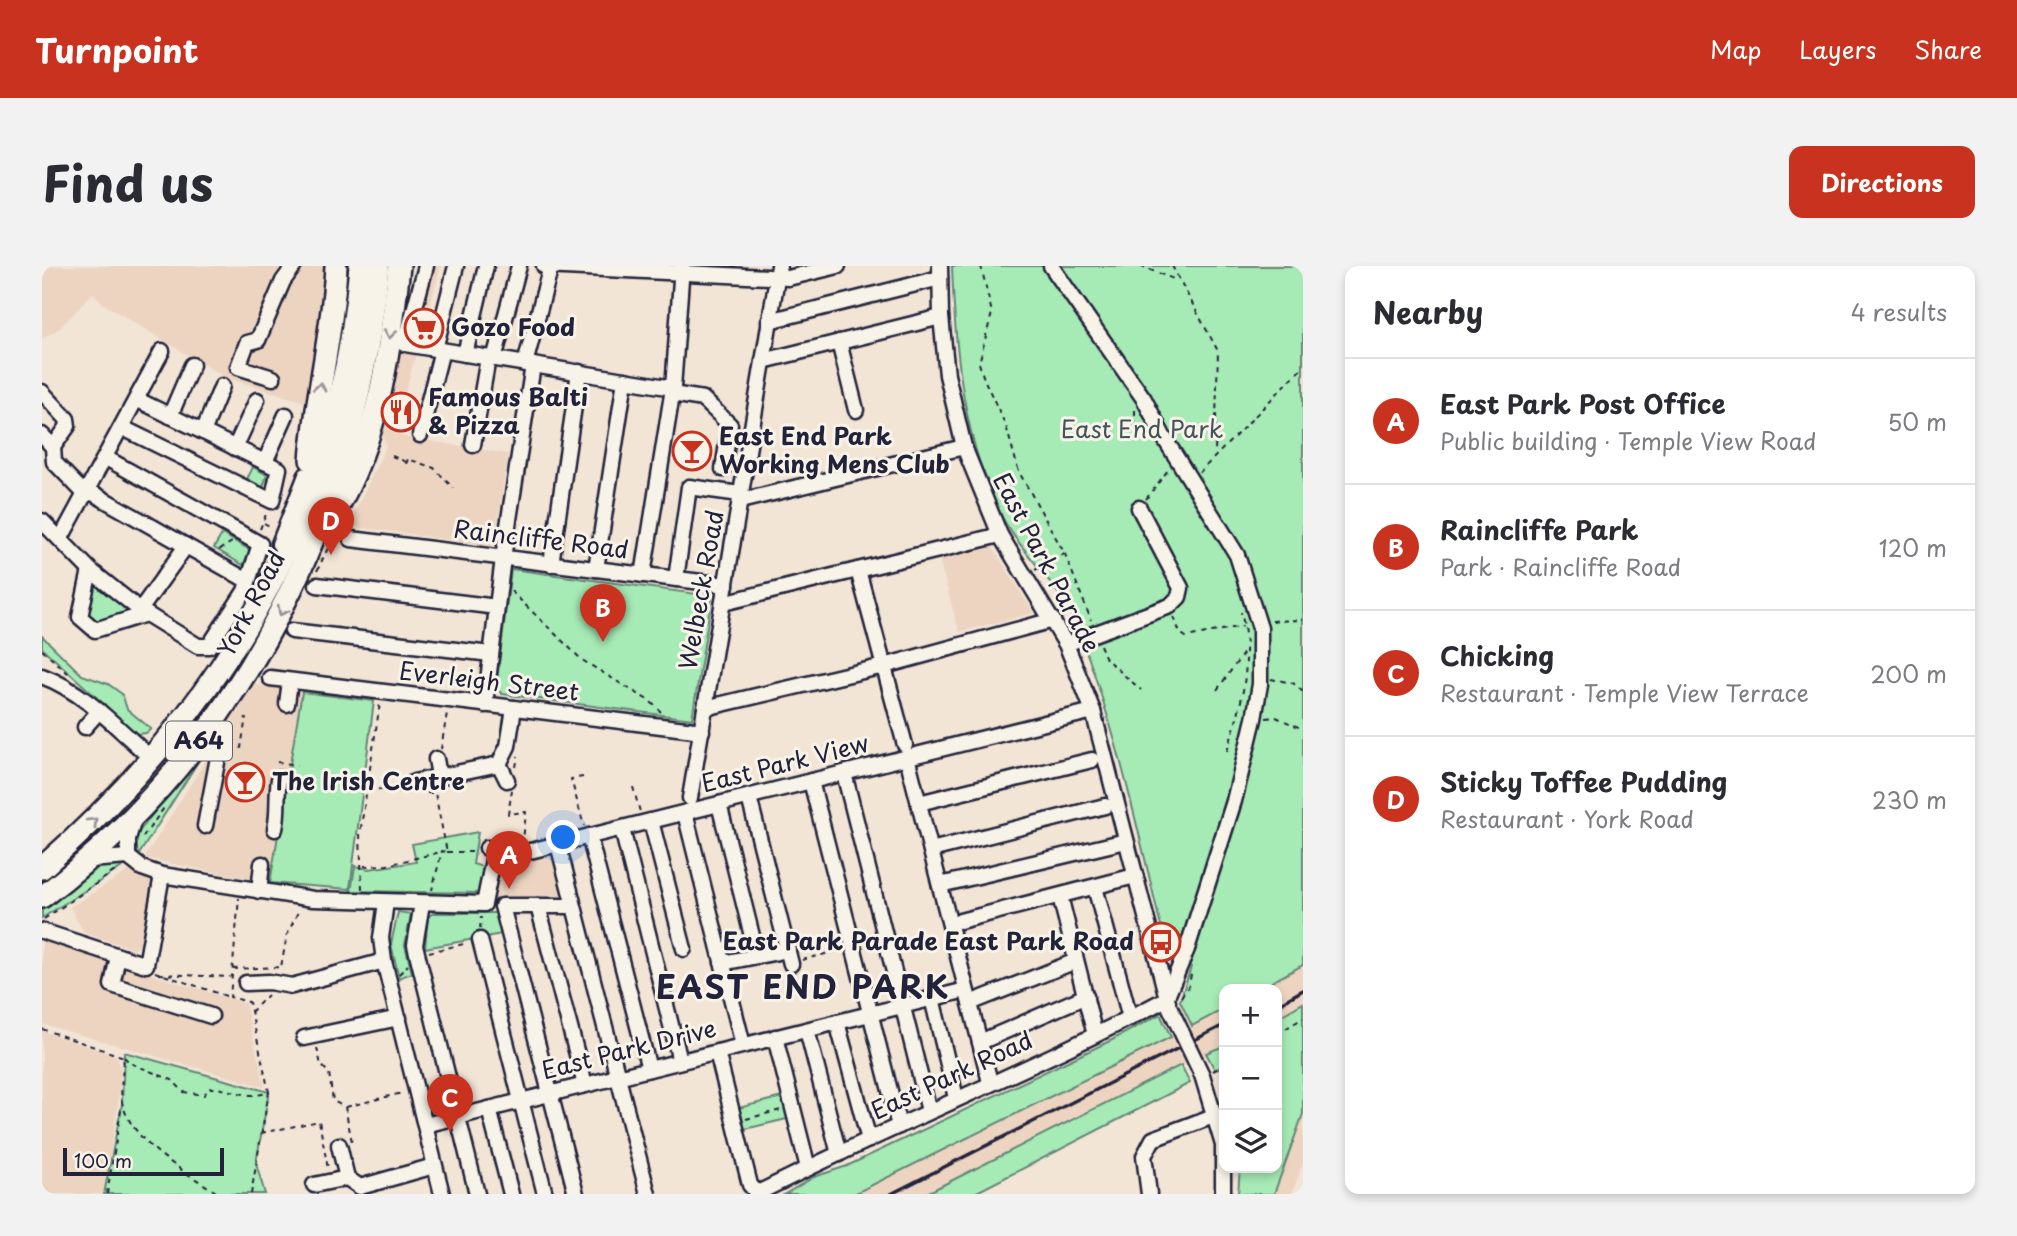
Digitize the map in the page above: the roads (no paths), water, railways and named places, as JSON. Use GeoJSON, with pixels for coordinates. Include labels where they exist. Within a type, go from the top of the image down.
{"type":"FeatureCollection","features":[{"type":"Feature","properties":{"kind":"highway"},"geometry":{"type":"LineString","coordinates":[[307,504],[314,420],[335,310],[336,266]]}},
{"type":"Feature","properties":{"kind":"highway","name":"York Road"},"geometry":{"type":"LineString","coordinates":[[42,897],[90,860],[136,814],[196,745],[241,682],[322,554],[342,423],[360,266]]}},
{"type":"Feature","properties":{"kind":"highway","name":"York Road"},"geometry":{"type":"LineString","coordinates":[[42,868],[113,802],[152,759],[197,702],[254,614],[285,559],[342,423],[368,352],[378,266]]}},
{"type":"Feature","properties":{"kind":"highway"},"geometry":{"type":"LineString","coordinates":[[322,554],[360,461],[377,407],[399,266]]}},
{"type":"Feature","properties":{"kind":"street"},"geometry":{"type":"LineString","coordinates":[[273,379],[239,367],[247,343],[258,340],[282,281],[295,266]]}},
{"type":"Feature","properties":{"kind":"street"},"geometry":{"type":"LineString","coordinates":[[426,266],[405,344],[625,380],[704,399],[730,425],[723,469]]}},
{"type":"Feature","properties":{"kind":"street"},"geometry":{"type":"LineString","coordinates":[[420,435],[456,266]]}},
{"type":"Feature","properties":{"kind":"street"},"geometry":{"type":"LineString","coordinates":[[465,354],[486,266]]}},
{"type":"Feature","properties":{"kind":"street"},"geometry":{"type":"LineString","coordinates":[[473,445],[491,358],[519,266]]}},
{"type":"Feature","properties":{"kind":"street"},"geometry":{"type":"LineString","coordinates":[[544,266],[778,272],[788,278],[838,266]]}},
{"type":"Feature","properties":{"kind":"street"},"geometry":{"type":"LineString","coordinates":[[485,705],[529,364],[551,266]]}},
{"type":"Feature","properties":{"kind":"street"},"geometry":{"type":"LineString","coordinates":[[1051,266],[1144,398],[1237,555],[1260,626],[1260,677],[1254,719],[1234,801],[1168,1003]]}},
{"type":"Feature","properties":{"kind":"street"},"geometry":{"type":"LineString","coordinates":[[643,575],[672,391],[681,269]]}},
{"type":"Feature","properties":{"kind":"street","name":"Welbeck Road"},"geometry":{"type":"LineString","coordinates":[[690,798],[778,272]]}},
{"type":"Feature","properties":{"kind":"street"},"geometry":{"type":"LineString","coordinates":[[769,321],[940,272]]}},
{"type":"Feature","properties":{"kind":"street","name":"East Park Parade"},"geometry":{"type":"LineString","coordinates":[[940,272],[947,374],[964,447],[1000,535],[1066,644],[1093,710],[1168,1003],[1202,1075],[1216,1115],[1223,1144],[1223,1194]]}},
{"type":"Feature","properties":{"kind":"street"},"geometry":{"type":"LineString","coordinates":[[763,361],[941,317]]}},
{"type":"Feature","properties":{"kind":"street"},"geometry":{"type":"LineString","coordinates":[[839,342],[856,410]]}},
{"type":"Feature","properties":{"kind":"street"},"geometry":{"type":"LineString","coordinates":[[61,538],[123,428],[162,351]]}},
{"type":"Feature","properties":{"kind":"street"},"geometry":{"type":"LineString","coordinates":[[170,416],[192,365]]}},
{"type":"Feature","properties":{"kind":"street"},"geometry":{"type":"LineString","coordinates":[[551,564],[579,372]]}},
{"type":"Feature","properties":{"kind":"street"},"geometry":{"type":"LineString","coordinates":[[596,569],[625,380]]}},
{"type":"Feature","properties":{"kind":"street"},"geometry":{"type":"LineString","coordinates":[[203,432],[222,386]]}},
{"type":"Feature","properties":{"kind":"street"},"geometry":{"type":"LineString","coordinates":[[42,392],[67,419],[68,426],[53,447]]}},
{"type":"Feature","properties":{"kind":"street"},"geometry":{"type":"LineString","coordinates":[[138,400],[272,466]]}},
{"type":"Feature","properties":{"kind":"street"},"geometry":{"type":"LineString","coordinates":[[236,448],[257,400]]}},
{"type":"Feature","properties":{"kind":"street"},"geometry":{"type":"LineString","coordinates":[[123,428],[272,501],[272,466],[286,415]]}},
{"type":"Feature","properties":{"kind":"street","name":"York Road"},"geometry":{"type":"LineString","coordinates":[[254,614],[311,463],[342,423]]}},
{"type":"Feature","properties":{"kind":"street"},"geometry":{"type":"LineString","coordinates":[[42,435],[53,447],[54,462],[87,493],[248,580]]}},
{"type":"Feature","properties":{"kind":"street"},"geometry":{"type":"LineString","coordinates":[[677,579],[689,487],[740,497],[964,447]]}},
{"type":"Feature","properties":{"kind":"street"},"geometry":{"type":"LineString","coordinates":[[42,521],[90,569],[143,612],[198,646],[209,646],[245,591],[253,540],[106,458]]}},
{"type":"Feature","properties":{"kind":"street"},"geometry":{"type":"LineString","coordinates":[[1066,644],[1170,606],[1179,597],[1181,588],[1139,508]]}},
{"type":"Feature","properties":{"kind":"street"},"geometry":{"type":"LineString","coordinates":[[723,603],[1000,535]]}},
{"type":"Feature","properties":{"kind":"street","name":"Raincliffe Road"},"geometry":{"type":"LineString","coordinates":[[342,538],[726,585]]}},
{"type":"Feature","properties":{"kind":"street"},"geometry":{"type":"LineString","coordinates":[[90,569],[80,617],[95,630],[143,612],[186,546]]}},
{"type":"Feature","properties":{"kind":"street"},"geometry":{"type":"LineString","coordinates":[[858,570],[990,1082]]}},
{"type":"Feature","properties":{"kind":"street"},"geometry":{"type":"LineString","coordinates":[[317,585],[497,607]]}},
{"type":"Feature","properties":{"kind":"street"},"geometry":{"type":"LineString","coordinates":[[705,708],[884,666],[1053,620]]}},
{"type":"Feature","properties":{"kind":"street"},"geometry":{"type":"LineString","coordinates":[[292,631],[491,654]]}},
{"type":"Feature","properties":{"kind":"street"},"geometry":{"type":"LineString","coordinates":[[42,676],[58,682],[99,711],[152,759]]}},
{"type":"Feature","properties":{"kind":"street","name":"Everleigh Street"},"geometry":{"type":"LineString","coordinates":[[270,678],[702,731]]}},
{"type":"Feature","properties":{"kind":"street"},"geometry":{"type":"LineString","coordinates":[[287,704],[290,681]]}},
{"type":"Feature","properties":{"kind":"street"},"geometry":{"type":"LineString","coordinates":[[499,764],[508,746],[514,708]]}},
{"type":"Feature","properties":{"kind":"street","name":"East Park View"},"geometry":{"type":"LineString","coordinates":[[426,903],[484,904],[491,849],[522,853],[844,773],[906,751],[1093,710]]}},
{"type":"Feature","properties":{"kind":"street"},"geometry":{"type":"LineString","coordinates":[[85,727],[99,711]]}},
{"type":"Feature","properties":{"kind":"street"},"geometry":{"type":"LineString","coordinates":[[205,826],[222,749]]}},
{"type":"Feature","properties":{"kind":"street"},"geometry":{"type":"LineString","coordinates":[[436,759],[439,776]]}},
{"type":"Feature","properties":{"kind":"street"},"geometry":{"type":"LineString","coordinates":[[919,803],[1092,761]]}},
{"type":"Feature","properties":{"kind":"street"},"geometry":{"type":"LineString","coordinates":[[415,789],[439,776],[499,764]]}},
{"type":"Feature","properties":{"kind":"street"},"geometry":{"type":"LineString","coordinates":[[499,764],[507,780]]}},
{"type":"Feature","properties":{"kind":"street"},"geometry":{"type":"LineString","coordinates":[[844,773],[929,1111]]}},
{"type":"Feature","properties":{"kind":"street"},"geometry":{"type":"LineString","coordinates":[[275,829],[280,805],[276,796],[279,779]]}},
{"type":"Feature","properties":{"kind":"street"},"geometry":{"type":"LineString","coordinates":[[811,781],[868,1014],[899,1126]]}},
{"type":"Feature","properties":{"kind":"street"},"geometry":{"type":"LineString","coordinates":[[722,963],[757,956],[789,957],[749,797]]}},
{"type":"Feature","properties":{"kind":"street"},"geometry":{"type":"LineString","coordinates":[[719,804],[757,956]]}},
{"type":"Feature","properties":{"kind":"street"},"geometry":{"type":"LineString","coordinates":[[931,850],[1105,806]]}},
{"type":"Feature","properties":{"kind":"street"},"geometry":{"type":"LineString","coordinates":[[685,813],[743,1045]]}},
{"type":"Feature","properties":{"kind":"street"},"geometry":{"type":"LineString","coordinates":[[128,857],[128,839],[136,814]]}},
{"type":"Feature","properties":{"kind":"street"},"geometry":{"type":"LineString","coordinates":[[647,822],[684,949]]}},
{"type":"Feature","properties":{"kind":"street"},"geometry":{"type":"LineString","coordinates":[[622,829],[680,1061]]}},
{"type":"Feature","properties":{"kind":"street"},"geometry":{"type":"LineString","coordinates":[[587,837],[649,1069]]}},
{"type":"Feature","properties":{"kind":"street"},"geometry":{"type":"LineString","coordinates":[[940,885],[1126,841]]}},
{"type":"Feature","properties":{"kind":"street"},"geometry":{"type":"LineString","coordinates":[[558,844],[648,1194]]}},
{"type":"Feature","properties":{"kind":"street"},"geometry":{"type":"LineString","coordinates":[[90,860],[128,857],[142,868],[162,874],[302,897],[426,903],[415,945],[477,1194]]}},
{"type":"Feature","properties":{"kind":"street"},"geometry":{"type":"LineString","coordinates":[[260,891],[262,864]]}},
{"type":"Feature","properties":{"kind":"street"},"geometry":{"type":"LineString","coordinates":[[42,931],[152,970],[162,874]]}},
{"type":"Feature","properties":{"kind":"street"},"geometry":{"type":"LineString","coordinates":[[960,921],[1135,876]]}},
{"type":"Feature","properties":{"kind":"street"},"geometry":{"type":"LineString","coordinates":[[1095,887],[1130,1018]]}},
{"type":"Feature","properties":{"kind":"street"},"geometry":{"type":"LineString","coordinates":[[1060,896],[1096,1035]]}},
{"type":"Feature","properties":{"kind":"street"},"geometry":{"type":"LineString","coordinates":[[386,902],[382,938],[384,961],[442,1194]]}},
{"type":"Feature","properties":{"kind":"street"},"geometry":{"type":"LineString","coordinates":[[573,906],[502,906],[576,1194]]}},
{"type":"Feature","properties":{"kind":"street"},"geometry":{"type":"LineString","coordinates":[[538,906],[585,1085]]}},
{"type":"Feature","properties":{"kind":"street"},"geometry":{"type":"LineString","coordinates":[[480,940],[545,1194]]}},
{"type":"Feature","properties":{"kind":"street"},"geometry":{"type":"LineString","coordinates":[[118,956],[112,985],[211,1016]]}},
{"type":"Feature","properties":{"kind":"street"},"geometry":{"type":"LineString","coordinates":[[246,983],[269,982],[292,986],[384,961]]}},
{"type":"Feature","properties":{"kind":"street","name":"East Park Drive"},"geometry":{"type":"LineString","coordinates":[[425,1125],[932,998],[968,996],[1076,961]]}},
{"type":"Feature","properties":{"kind":"street"},"geometry":{"type":"LineString","coordinates":[[980,1042],[1086,996]]}},
{"type":"Feature","properties":{"kind":"street"},"geometry":{"type":"LineString","coordinates":[[932,998],[956,1098]]}},
{"type":"Feature","properties":{"kind":"street","name":"East Park Road"},"geometry":{"type":"LineString","coordinates":[[757,1194],[990,1082],[1168,1003]]}},
{"type":"Feature","properties":{"kind":"street"},"geometry":{"type":"LineString","coordinates":[[309,1037],[398,1018]]}},
{"type":"Feature","properties":{"kind":"street"},"geometry":{"type":"LineString","coordinates":[[837,1022],[869,1140]]}},
{"type":"Feature","properties":{"kind":"street"},"geometry":{"type":"LineString","coordinates":[[807,1030],[839,1154]]}},
{"type":"Feature","properties":{"kind":"street"},"geometry":{"type":"LineString","coordinates":[[775,1037],[808,1168]]}},
{"type":"Feature","properties":{"kind":"street"},"geometry":{"type":"LineString","coordinates":[[717,1052],[750,1185],[757,1194]]}},
{"type":"Feature","properties":{"kind":"street"},"geometry":{"type":"LineString","coordinates":[[489,1109],[511,1194]]}},
{"type":"Feature","properties":{"kind":"street"},"geometry":{"type":"LineString","coordinates":[[1149,1194],[1144,1156],[1153,1139],[1216,1115]]}},
{"type":"Feature","properties":{"kind":"street"},"geometry":{"type":"LineString","coordinates":[[339,1145],[347,1178],[360,1187],[435,1166]]}},
{"type":"Feature","properties":{"kind":"street"},"geometry":{"type":"LineString","coordinates":[[314,1185],[347,1178]]}},
{"type":"Feature","properties":{"kind":"railway"},"geometry":{"type":"LineString","coordinates":[[1282,1002],[1303,990]]}},
{"type":"Feature","properties":{"kind":"railway"},"geometry":{"type":"LineString","coordinates":[[891,1194],[1219,1028]]}},
{"type":"Feature","properties":{"kind":"place","name":"Gozo Food"},"geometry":{"type":"Point","coordinates":[424,328]}},
{"type":"Feature","properties":{"kind":"place","name":"Famous Balti & Pizza"},"geometry":{"type":"Point","coordinates":[401,412]}},
{"type":"Feature","properties":{"kind":"place","name":"East End Park Working Mens Club"},"geometry":{"type":"Point","coordinates":[692,451]}},
{"type":"Feature","properties":{"kind":"place","name":"Sticky Toffee Pudding"},"geometry":{"type":"Point","coordinates":[331,555]}},
{"type":"Feature","properties":{"kind":"place","name":"Raincliffe Park"},"geometry":{"type":"Point","coordinates":[603,642]}},
{"type":"Feature","properties":{"kind":"place","name":"The Irish Centre"},"geometry":{"type":"Point","coordinates":[245,782]}},
{"type":"Feature","properties":{"kind":"place","name":"East Park Post Office"},"geometry":{"type":"Point","coordinates":[509,889]}},
{"type":"Feature","properties":{"kind":"place","name":"East Park Parade East Park Road"},"geometry":{"type":"Point","coordinates":[1161,942]}},
{"type":"Feature","properties":{"kind":"place","name":"Chicking"},"geometry":{"type":"Point","coordinates":[450,1132]}},
{"type":"Feature","properties":{"kind":"district","name":"EAST END PARK"},"geometry":{"type":"Point","coordinates":[803,988]}},
{"type":"Feature","properties":{"kind":"park label","name":"East End Park"},"geometry":{"type":"Point","coordinates":[1142,430]}}]}
